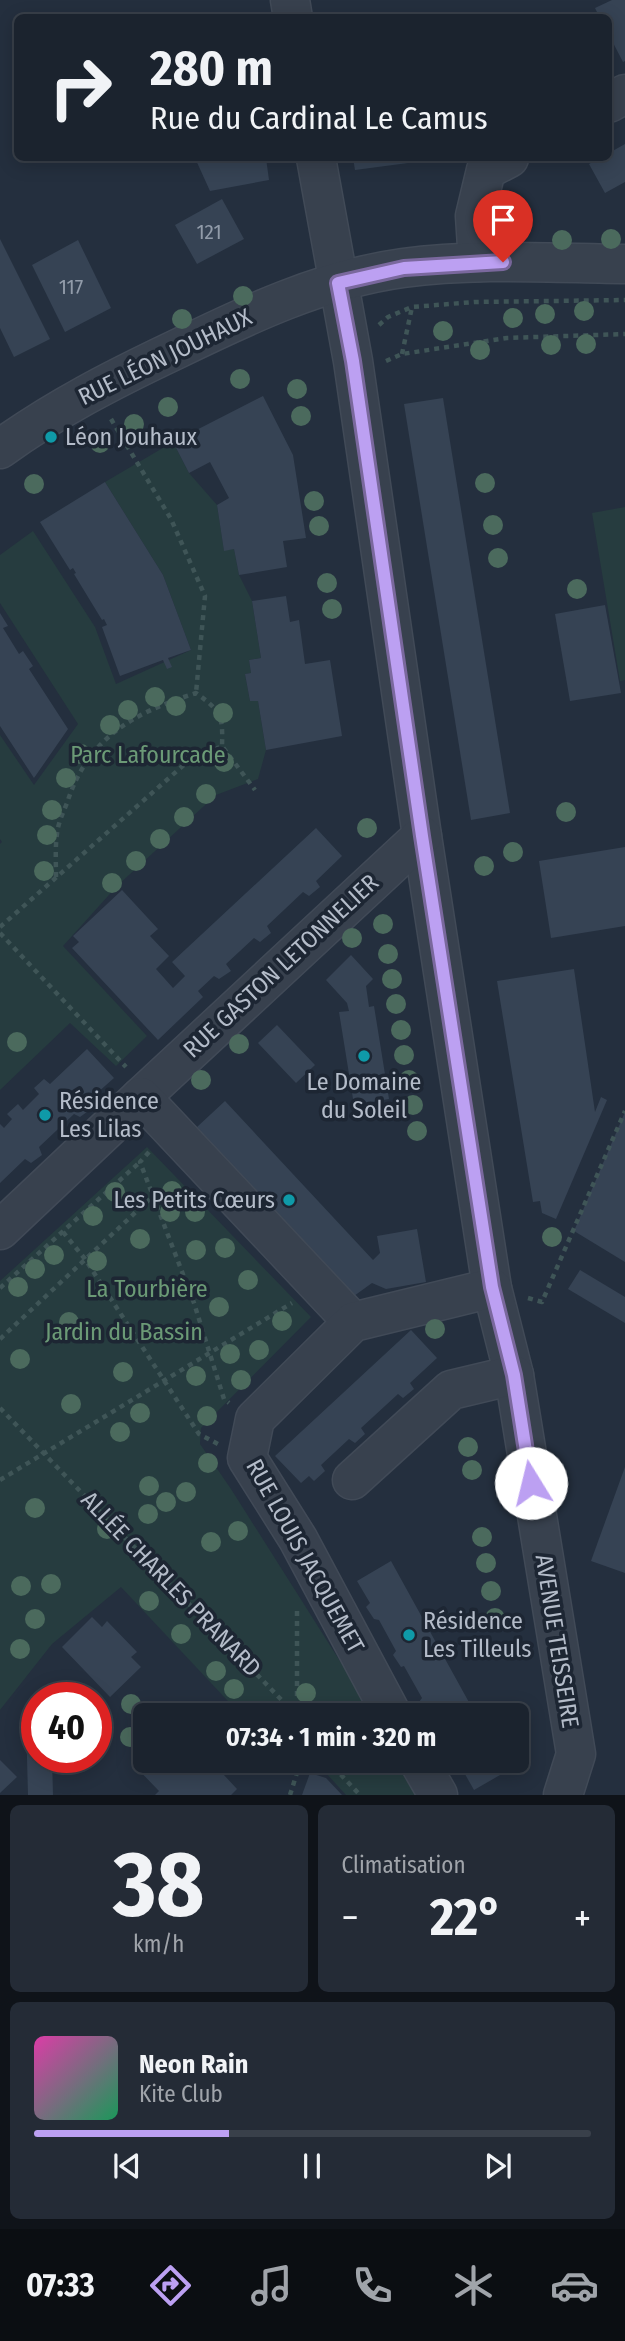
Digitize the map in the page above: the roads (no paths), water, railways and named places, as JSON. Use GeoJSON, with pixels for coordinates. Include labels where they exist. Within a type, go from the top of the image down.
{"type":"FeatureCollection","features":[{"type":"Feature","properties":{"kind":"street","name":"AVENUE TEISSEIRE"},"geometry":{"type":"LineString","coordinates":[[317,161],[353,361],[422,836],[492,1287],[514,1375],[576,1754],[563,1795]]}},
{"type":"Feature","properties":{"kind":"street"},"geometry":{"type":"LineString","coordinates":[[478,262],[475,216],[486,170],[503,161]]}},
{"type":"Feature","properties":{"kind":"street","name":"RUE LÉON JOUHAUX"},"geometry":{"type":"LineString","coordinates":[[0,449],[26,430],[98,387],[239,319],[287,299],[338,283],[404,268],[478,262],[625,264]]}},
{"type":"Feature","properties":{"kind":"street","name":"RUE GASTON LETONNELIER"},"geometry":{"type":"LineString","coordinates":[[0,1230],[135,1084],[422,836]]}},
{"type":"Feature","properties":{"kind":"street"},"geometry":{"type":"LineString","coordinates":[[135,1084],[169,1127],[353,1322],[492,1287]]}},
{"type":"Feature","properties":{"kind":"street","name":"RUE LOUIS JACQUEMET"},"geometry":{"type":"LineString","coordinates":[[353,1322],[254,1419],[247,1458],[298,1539],[386,1703]]}},
{"type":"Feature","properties":{"kind":"street"},"geometry":{"type":"LineString","coordinates":[[352,1480],[451,1390],[514,1375]]}},
{"type":"Feature","properties":{"kind":"street"},"geometry":{"type":"LineString","coordinates":[[425,1773],[438,1795]]}},
{"type":"Feature","properties":{"kind":"place","name":"Léon Jouhaux"},"geometry":{"type":"Point","coordinates":[51,437]}},
{"type":"Feature","properties":{"kind":"place","name":"Le Domaine du Soleil"},"geometry":{"type":"Point","coordinates":[364,1056]}},
{"type":"Feature","properties":{"kind":"place","name":"Résidence Les Lilas"},"geometry":{"type":"Point","coordinates":[45,1115]}},
{"type":"Feature","properties":{"kind":"place","name":"Les Petits Cœurs"},"geometry":{"type":"Point","coordinates":[289,1200]}},
{"type":"Feature","properties":{"kind":"place","name":"Résidence Les Tilleuls"},"geometry":{"type":"Point","coordinates":[409,1635]}},
{"type":"Feature","properties":{"kind":"park label","name":"Parc Lafourcade"},"geometry":{"type":"Point","coordinates":[148,755]}},
{"type":"Feature","properties":{"kind":"park label","name":"La Tourbière"},"geometry":{"type":"Point","coordinates":[147,1289]}},
{"type":"Feature","properties":{"kind":"park label","name":"Jardin du Bassin"},"geometry":{"type":"Point","coordinates":[124,1332]}}]}
